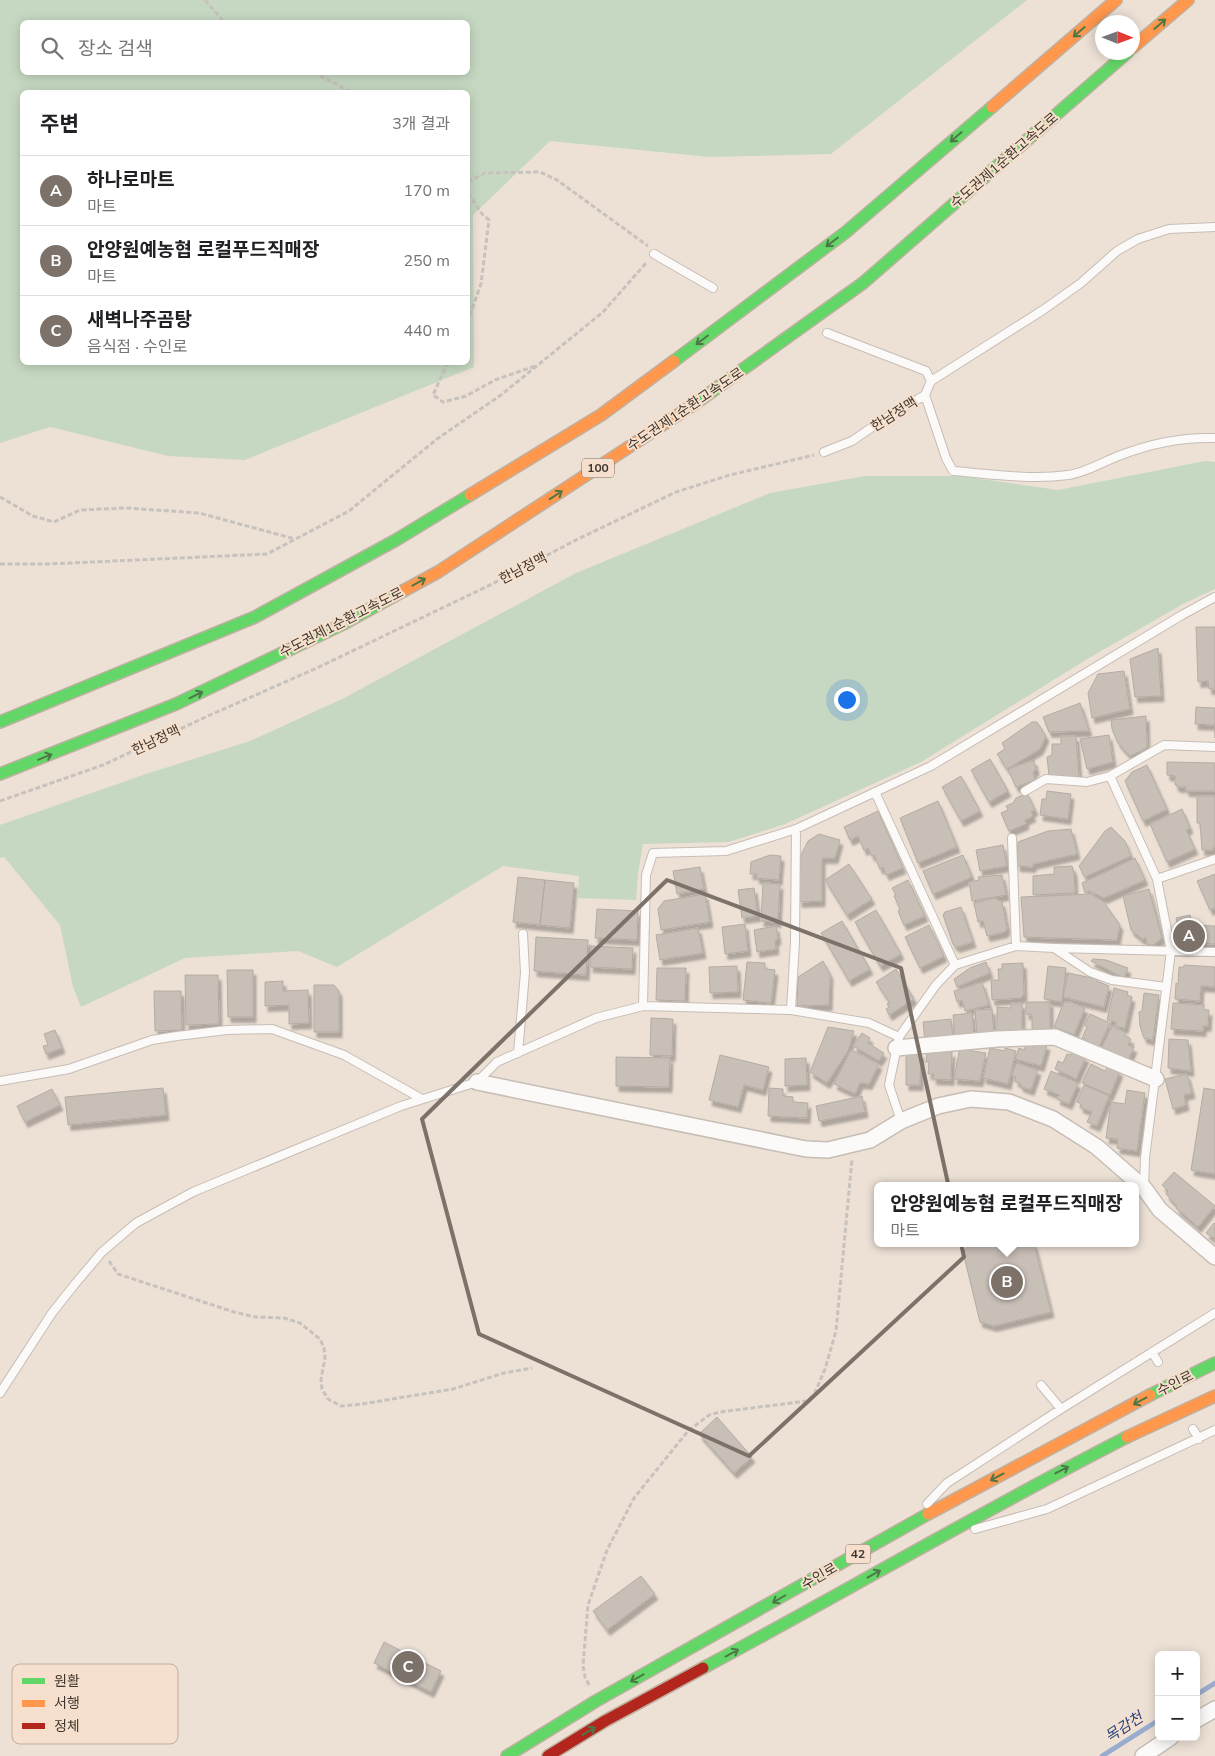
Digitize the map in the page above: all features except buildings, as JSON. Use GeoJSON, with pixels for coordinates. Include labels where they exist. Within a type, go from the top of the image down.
{"type":"FeatureCollection","features":[{"type":"Feature","properties":{"kind":"main road"},"geometry":{"type":"LineString","coordinates":[[0,722],[255,617],[396,540],[601,415],[846,232],[1116,0]]}},
{"type":"Feature","properties":{"kind":"main road"},"geometry":{"type":"LineString","coordinates":[[1140,41],[1188,0]]}},
{"type":"Feature","properties":{"kind":"main road","name":"수도권제1순환고속도로"},"geometry":{"type":"LineString","coordinates":[[0,774],[176,704],[343,624],[438,572],[684,412],[863,283],[1119,60]]}},
{"type":"Feature","properties":{"kind":"main road","name":"수인로"},"geometry":{"type":"LineString","coordinates":[[507,1756],[596,1701],[942,1506],[1173,1383],[1215,1363]]}},
{"type":"Feature","properties":{"kind":"main road","name":"수인로"},"geometry":{"type":"LineString","coordinates":[[548,1756],[605,1721],[784,1625],[1031,1486],[1152,1424],[1215,1396]]}},
{"type":"Feature","properties":{"kind":"street"},"geometry":{"type":"LineString","coordinates":[[897,1042],[1055,1037],[1156,1079]]}},
{"type":"Feature","properties":{"kind":"street"},"geometry":{"type":"LineString","coordinates":[[477,1082],[806,1149],[828,1150],[870,1140],[901,1121],[938,1106],[971,1099],[1009,1102],[1054,1119],[1097,1147],[1137,1182]]}},
{"type":"Feature","properties":{"kind":"street"},"geometry":{"type":"LineString","coordinates":[[1139,1184],[1160,1210],[1215,1257]]}},
{"type":"Feature","properties":{"kind":"street"},"geometry":{"type":"LineString","coordinates":[[1200,1718],[1215,1709]]}},
{"type":"Feature","properties":{"kind":"street"},"geometry":{"type":"LineString","coordinates":[[1144,1756],[1165,1741]]}},
{"type":"Feature","properties":{"kind":"lane"},"geometry":{"type":"LineString","coordinates":[[827,332],[926,371],[930,380],[1043,310],[1081,283],[1117,251],[1138,239],[1169,229],[1215,227]]}},
{"type":"Feature","properties":{"kind":"lane"},"geometry":{"type":"LineString","coordinates":[[654,254],[713,288]]}},
{"type":"Feature","properties":{"kind":"lane","name":"한남정맥"},"geometry":{"type":"LineString","coordinates":[[824,452],[852,441],[881,420],[925,395],[930,380]]}},
{"type":"Feature","properties":{"kind":"lane"},"geometry":{"type":"LineString","coordinates":[[925,395],[946,458],[953,471],[1026,477],[1069,475],[1122,454],[1168,440],[1193,437],[1215,438]]}},
{"type":"Feature","properties":{"kind":"lane"},"geometry":{"type":"LineString","coordinates":[[643,1006],[646,874],[653,853],[726,851],[796,829],[931,766],[1173,620],[1215,597]]}},
{"type":"Feature","properties":{"kind":"lane"},"geometry":{"type":"LineString","coordinates":[[1025,791],[1046,779],[1087,782],[1110,776],[1164,745],[1215,746]]}},
{"type":"Feature","properties":{"kind":"lane"},"geometry":{"type":"LineString","coordinates":[[1110,776],[1157,879],[1171,951],[1144,1188]]}},
{"type":"Feature","properties":{"kind":"lane"},"geometry":{"type":"LineString","coordinates":[[875,792],[955,965]]}},
{"type":"Feature","properties":{"kind":"lane"},"geometry":{"type":"LineString","coordinates":[[791,1010],[795,942],[796,829]]}},
{"type":"Feature","properties":{"kind":"lane"},"geometry":{"type":"LineString","coordinates":[[1012,838],[1016,946]]}},
{"type":"Feature","properties":{"kind":"lane"},"geometry":{"type":"LineString","coordinates":[[1157,879],[1215,859]]}},
{"type":"Feature","properties":{"kind":"lane"},"geometry":{"type":"LineString","coordinates":[[518,1053],[525,973],[523,934]]}},
{"type":"Feature","properties":{"kind":"lane"},"geometry":{"type":"LineString","coordinates":[[901,1121],[889,1085],[897,1042],[936,985],[955,965],[1016,946],[1215,952]]}},
{"type":"Feature","properties":{"kind":"lane"},"geometry":{"type":"LineString","coordinates":[[1054,948],[1090,972],[1112,980],[1166,987]]}},
{"type":"Feature","properties":{"kind":"lane"},"geometry":{"type":"LineString","coordinates":[[0,1393],[52,1313],[102,1252],[136,1223],[193,1192],[392,1110],[477,1082],[497,1062],[596,1018],[643,1006],[791,1010],[869,1023],[897,1042]]}},
{"type":"Feature","properties":{"kind":"lane"},"geometry":{"type":"LineString","coordinates":[[0,1081],[69,1069],[152,1040],[227,1030],[272,1029],[344,1055],[422,1099]]}},
{"type":"Feature","properties":{"kind":"lane"},"geometry":{"type":"LineString","coordinates":[[903,1528],[947,1483],[1215,1313]]}},
{"type":"Feature","properties":{"kind":"lane"},"geometry":{"type":"LineString","coordinates":[[1152,1352],[1158,1362]]}},
{"type":"Feature","properties":{"kind":"lane"},"geometry":{"type":"LineString","coordinates":[[1041,1385],[1061,1409]]}},
{"type":"Feature","properties":{"kind":"lane"},"geometry":{"type":"LineString","coordinates":[[1193,1429],[1199,1439]]}},
{"type":"Feature","properties":{"kind":"lane"},"geometry":{"type":"LineString","coordinates":[[935,1540],[1047,1509],[1215,1430]]}},
{"type":"Feature","properties":{"kind":"path"},"geometry":{"type":"LineString","coordinates":[[204,0],[222,20]]}},
{"type":"Feature","properties":{"kind":"path"},"geometry":{"type":"LineString","coordinates":[[319,75],[346,90]]}},
{"type":"Feature","properties":{"kind":"path"},"geometry":{"type":"LineString","coordinates":[[0,564],[49,564],[267,554],[349,510],[437,439],[501,395],[603,312],[654,254],[646,244],[557,180],[540,172],[485,173],[470,181]]}},
{"type":"Feature","properties":{"kind":"path"},"geometry":{"type":"LineString","coordinates":[[470,196],[482,214],[489,220],[481,284],[470,314]]}},
{"type":"Feature","properties":{"kind":"path"},"geometry":{"type":"LineString","coordinates":[[447,365],[433,395],[443,402],[466,396],[495,380],[538,365]]}},
{"type":"Feature","properties":{"kind":"path","name":"한남정맥"},"geometry":{"type":"LineString","coordinates":[[0,800],[103,765],[317,668],[488,586],[578,539],[676,492],[730,475],[824,452]]}},
{"type":"Feature","properties":{"kind":"path"},"geometry":{"type":"LineString","coordinates":[[0,497],[33,516],[54,522],[80,510],[135,508],[199,513],[296,539]]}},
{"type":"Feature","properties":{"kind":"path"},"geometry":{"type":"LineString","coordinates":[[596,1701],[585,1678],[583,1666],[588,1605],[607,1550],[634,1498],[688,1431],[709,1415],[806,1401],[814,1395],[826,1369],[836,1331],[853,1144]]}},
{"type":"Feature","properties":{"kind":"path"},"geometry":{"type":"LineString","coordinates":[[102,1252],[118,1274],[234,1312],[256,1317],[284,1318],[300,1322],[320,1339],[324,1348],[325,1358],[321,1379],[322,1389],[328,1399],[341,1406],[453,1389],[504,1373],[532,1368]]}},
{"type":"Feature","properties":{"kind":"highlighted area"},"geometry":{"type":"Polygon","coordinates":[[[667,880],[901,968],[964,1257],[749,1456],[479,1334],[422,1119],[667,880]]]}},
{"type":"Feature","properties":{"kind":"green space"},"geometry":{"type":"Polygon","coordinates":[[[0,0],[1027,0],[831,154],[709,157],[550,141],[473,215],[474,367],[245,460],[168,456],[50,427],[0,443],[0,0]]]}},
{"type":"Feature","properties":{"kind":"green space"},"geometry":{"type":"Polygon","coordinates":[[[1205,461],[1215,462],[1215,589],[1183,604],[1089,658],[921,762],[785,824],[729,842],[643,844],[636,900],[578,898],[579,876],[503,866],[337,967],[298,951],[185,958],[81,1007],[73,987],[60,925],[4,857],[0,858],[0,825],[146,774],[250,741],[344,698],[576,573],[770,493],[865,476],[960,476],[1058,490],[1205,461]]]}},
{"type":"Feature","properties":{"kind":"waterway","name":"목감천"},"geometry":{"type":"LineString","coordinates":[[1200,1692],[1215,1683]]}},
{"type":"Feature","properties":{"kind":"waterway","name":"목감천"},"geometry":{"type":"LineString","coordinates":[[1102,1756],[1155,1723]]}},
{"type":"Feature","properties":{"kind":"traffic: fast"},"geometry":{"type":"LineString","coordinates":[[693,405],[863,283],[1119,60]]}},
{"type":"Feature","properties":{"kind":"traffic: fast"},"geometry":{"type":"LineString","coordinates":[[674,361],[846,232],[992,107]]}},
{"type":"Feature","properties":{"kind":"traffic: fast"},"geometry":{"type":"LineString","coordinates":[[0,722],[255,617],[396,540],[470,495]]}},
{"type":"Feature","properties":{"kind":"traffic: fast"},"geometry":{"type":"LineString","coordinates":[[0,774],[176,704],[343,624],[403,591]]}},
{"type":"Feature","properties":{"kind":"traffic: fast"},"geometry":{"type":"LineString","coordinates":[[1150,1395],[1215,1363]]}},
{"type":"Feature","properties":{"kind":"traffic: fast"},"geometry":{"type":"LineString","coordinates":[[703,1668],[1020,1493],[1127,1437]]}},
{"type":"Feature","properties":{"kind":"traffic: fast"},"geometry":{"type":"LineString","coordinates":[[507,1756],[596,1701],[928,1514]]}},
{"type":"Feature","properties":{"kind":"traffic: slow"},"geometry":{"type":"LineString","coordinates":[[992,107],[1116,0]]}},
{"type":"Feature","properties":{"kind":"traffic: slow"},"geometry":{"type":"LineString","coordinates":[[1140,41],[1188,0]]}},
{"type":"Feature","properties":{"kind":"traffic: slow"},"geometry":{"type":"LineString","coordinates":[[470,495],[601,415],[674,361]]}},
{"type":"Feature","properties":{"kind":"traffic: slow"},"geometry":{"type":"LineString","coordinates":[[403,591],[438,572],[693,405]]}},
{"type":"Feature","properties":{"kind":"traffic: slow"},"geometry":{"type":"LineString","coordinates":[[928,1514],[1150,1395]]}},
{"type":"Feature","properties":{"kind":"traffic: slow"},"geometry":{"type":"LineString","coordinates":[[1127,1437],[1215,1396]]}},
{"type":"Feature","properties":{"kind":"traffic: jam"},"geometry":{"type":"LineString","coordinates":[[548,1756],[605,1721],[703,1668]]}},
{"type":"Feature","properties":{"kind":"place","name":"하나로마트"},"geometry":{"type":"Point","coordinates":[1189,936]}},
{"type":"Feature","properties":{"kind":"place","name":"안양원예농협 로컬푸드직매장"},"geometry":{"type":"Point","coordinates":[1007,1282]}},
{"type":"Feature","properties":{"kind":"place","name":"새벽나주곰탕"},"geometry":{"type":"Point","coordinates":[408,1667]}}]}
